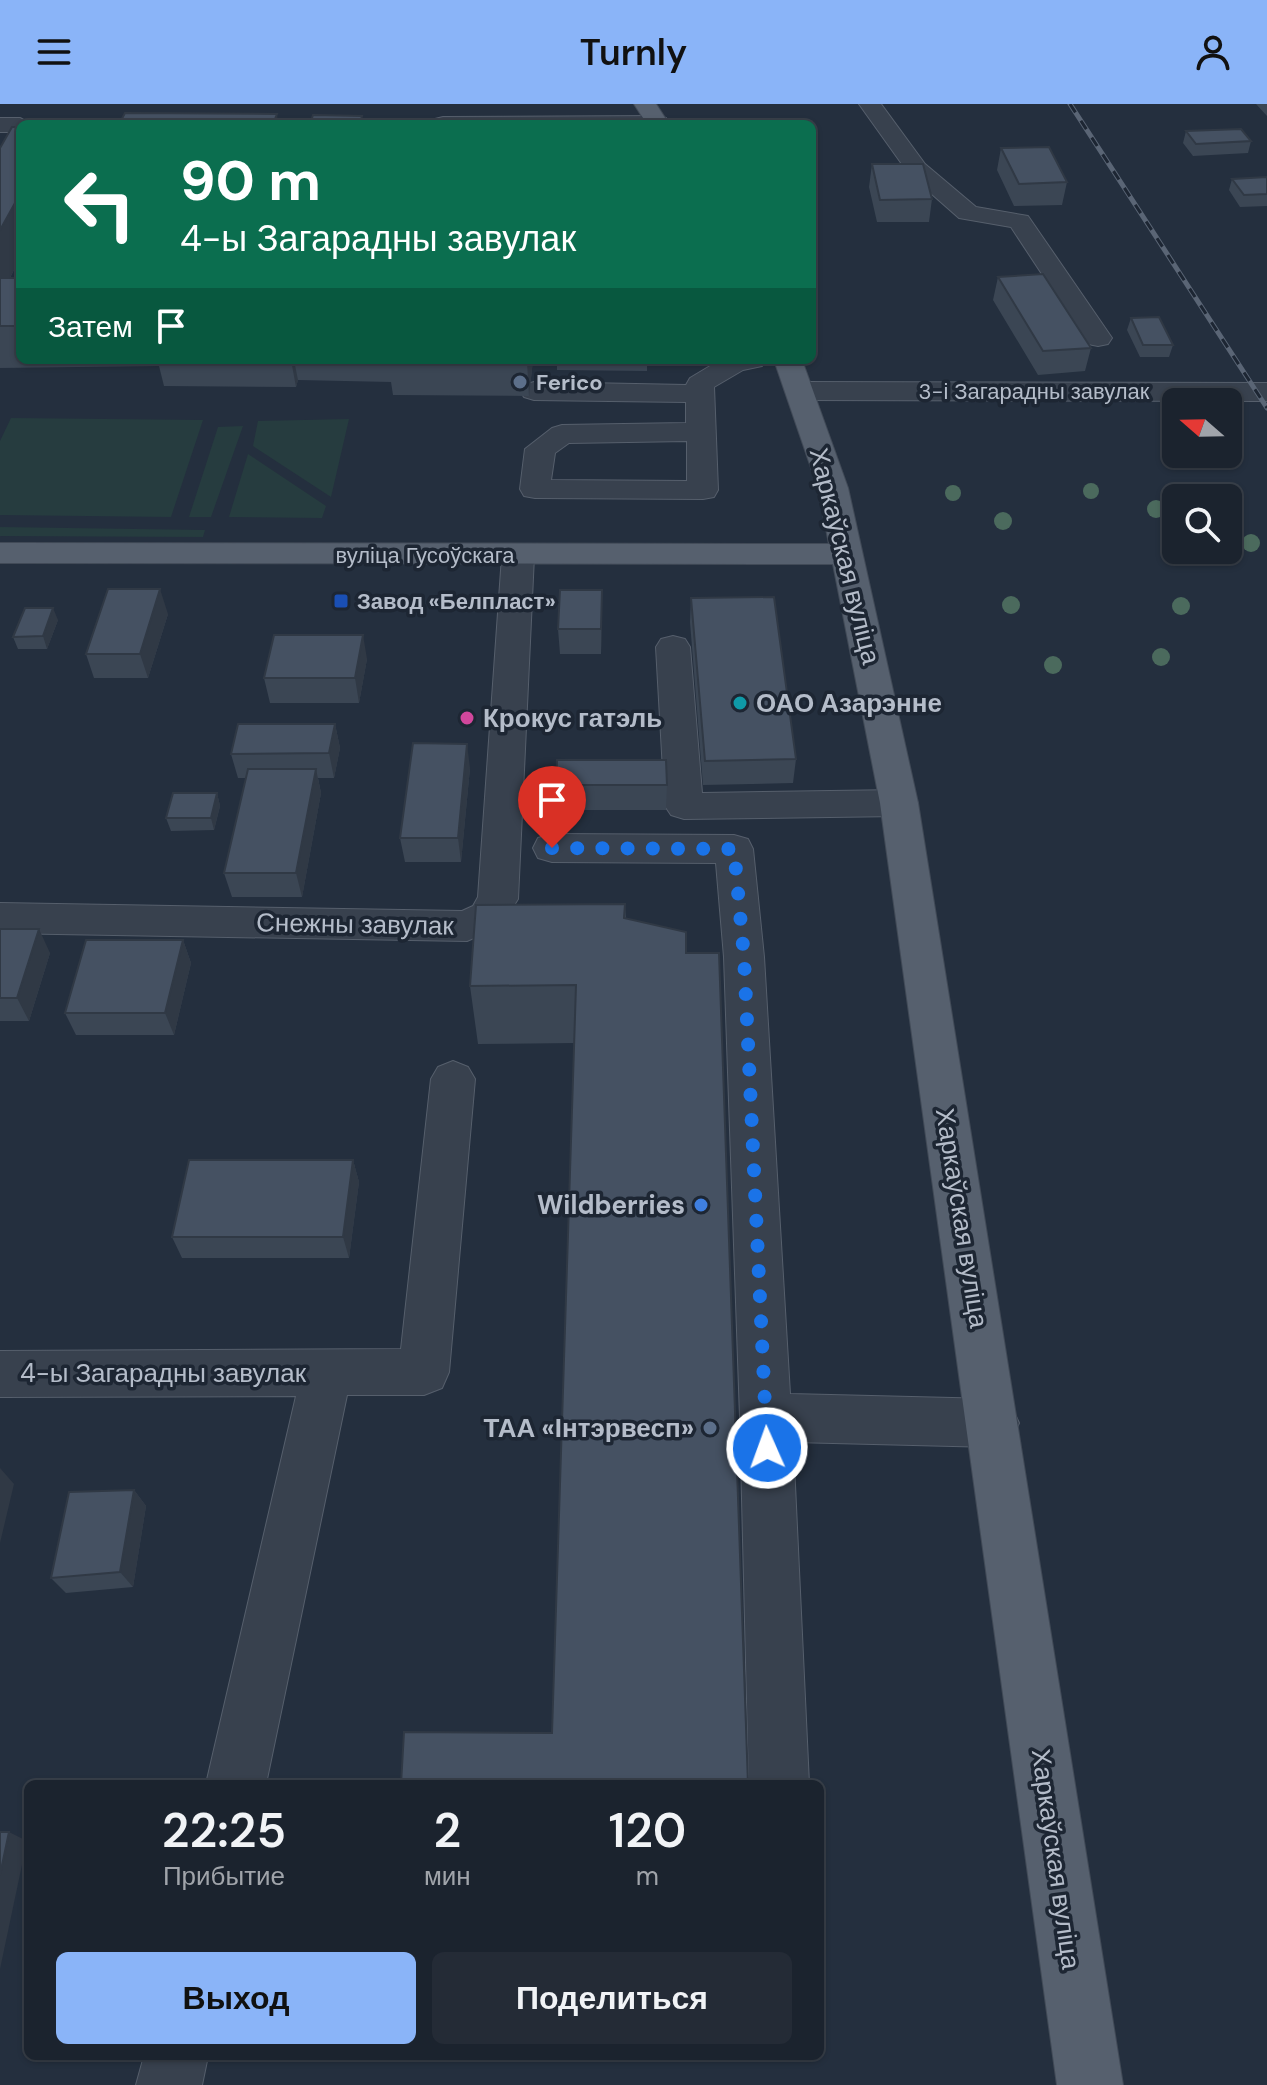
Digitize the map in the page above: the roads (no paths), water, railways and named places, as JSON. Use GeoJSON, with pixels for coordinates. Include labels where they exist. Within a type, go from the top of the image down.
{"type":"FeatureCollection","features":[{"type":"Feature","properties":{"kind":"main road","name":"Харкаўская вуліца"},"geometry":{"type":"LineString","coordinates":[[790,364],[833,488],[899,803],[1090,2085]]}},
{"type":"Feature","properties":{"kind":"main road","name":"вуліца Гусоўскага"},"geometry":{"type":"LineString","coordinates":[[0,553],[849,554]]}},
{"type":"Feature","properties":{"kind":"street"},"geometry":{"type":"LineString","coordinates":[[536,120],[652,115],[675,104]]}},
{"type":"Feature","properties":{"kind":"street"},"geometry":{"type":"LineString","coordinates":[[870,104],[894,133],[917,169],[968,213],[1019,221],[1098,338]]}},
{"type":"Feature","properties":{"kind":"street"},"geometry":{"type":"LineString","coordinates":[[703,432],[562,434],[540,449],[535,489],[703,490],[703,432],[700,384],[733,364]]}},
{"type":"Feature","properties":{"kind":"street"},"geometry":{"type":"LineString","coordinates":[[534,391],[700,394]]}},
{"type":"Feature","properties":{"kind":"street","name":"3-і Загарадны завулак"},"geometry":{"type":"LineString","coordinates":[[800,391],[1267,392]]}},
{"type":"Feature","properties":{"kind":"street","name":"Снежны завулак"},"geometry":{"type":"LineString","coordinates":[[0,918],[467,926],[487,916],[498,899],[518,556]]}},
{"type":"Feature","properties":{"kind":"street"},"geometry":{"type":"LineString","coordinates":[[673,647],[667,771],[684,806],[899,803]]}},
{"type":"Feature","properties":{"kind":"street"},"geometry":{"type":"LineString","coordinates":[[552,848],[734,849],[744,957],[766,1417],[779,1780]]}},
{"type":"Feature","properties":{"kind":"street","name":"4-ы Загарадны завулак"},"geometry":{"type":"LineString","coordinates":[[0,1374],[424,1372],[453,1079]]}},
{"type":"Feature","properties":{"kind":"street"},"geometry":{"type":"LineString","coordinates":[[237,1780],[327,1372]]}},
{"type":"Feature","properties":{"kind":"street"},"geometry":{"type":"LineString","coordinates":[[766,1417],[993,1423]]}},
{"type":"Feature","properties":{"kind":"street"},"geometry":{"type":"LineString","coordinates":[[169,2085],[175,2060]]}},
{"type":"Feature","properties":{"kind":"railway"},"geometry":{"type":"LineString","coordinates":[[1070,104],[1267,408]]}},
{"type":"Feature","properties":{"kind":"place","name":"Ferico"},"geometry":{"type":"Point","coordinates":[520,382]}},
{"type":"Feature","properties":{"kind":"place","name":"Завод «Белпласт»"},"geometry":{"type":"Point","coordinates":[341,601]}},
{"type":"Feature","properties":{"kind":"place","name":"ОАО Азарэнне"},"geometry":{"type":"Point","coordinates":[740,703]}},
{"type":"Feature","properties":{"kind":"place","name":"Крокус гатэль"},"geometry":{"type":"Point","coordinates":[467,718]}},
{"type":"Feature","properties":{"kind":"place","name":"Wildberries"},"geometry":{"type":"Point","coordinates":[701,1205]}},
{"type":"Feature","properties":{"kind":"place","name":"ТАА «Інтэрвесп»"},"geometry":{"type":"Point","coordinates":[710,1428]}}]}
